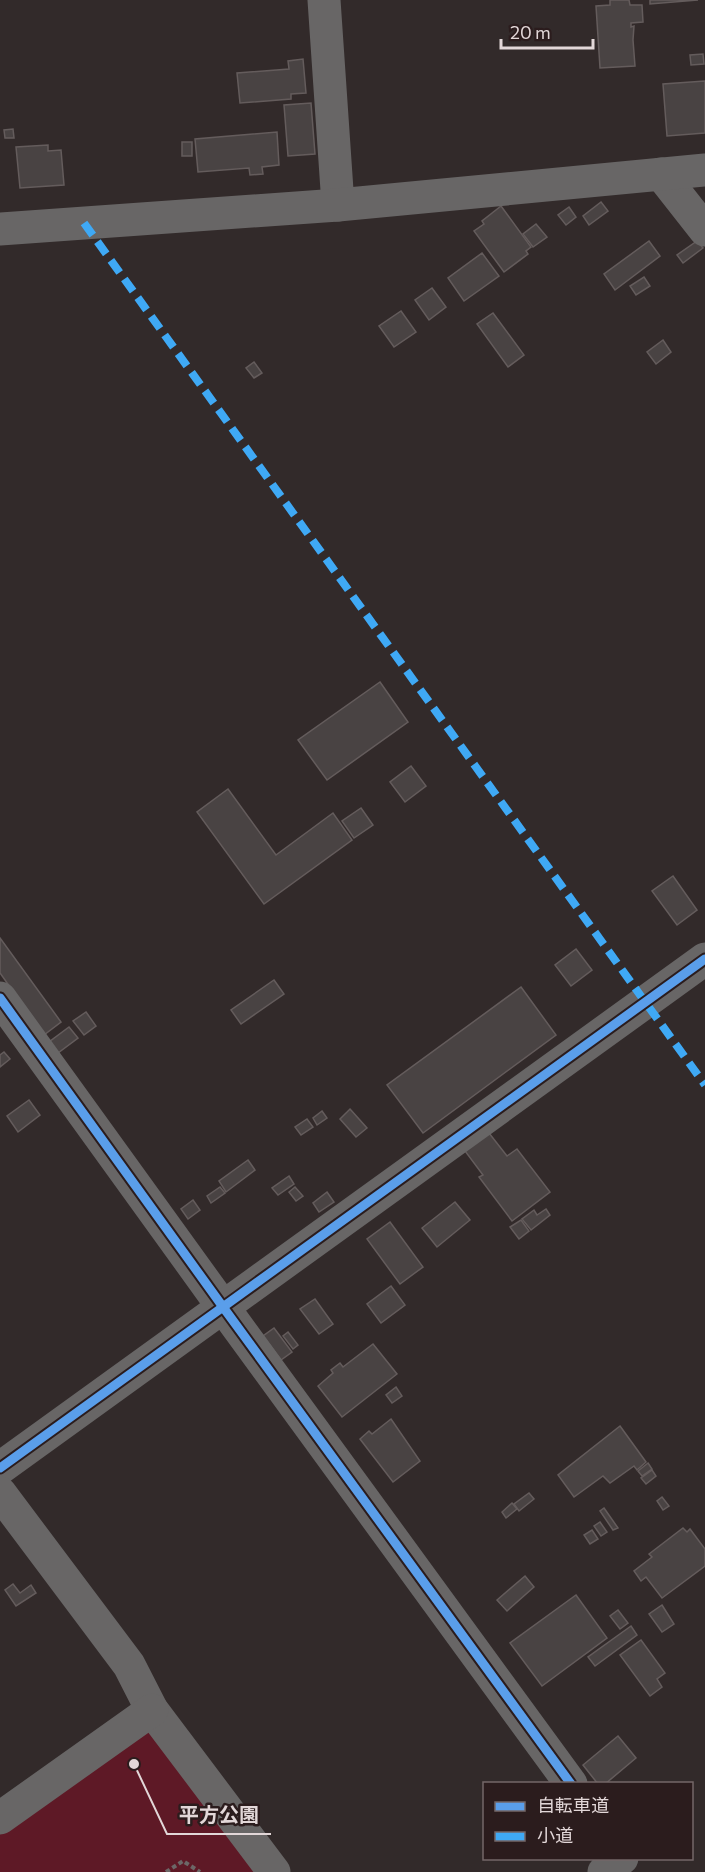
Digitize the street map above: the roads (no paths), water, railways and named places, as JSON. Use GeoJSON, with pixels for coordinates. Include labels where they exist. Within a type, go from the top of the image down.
{"type":"FeatureCollection","features":[{"type":"Feature","properties":{"kind":"street"},"geometry":{"type":"LineString","coordinates":[[324,0],[339,205]]}},
{"type":"Feature","properties":{"kind":"street"},"geometry":{"type":"LineString","coordinates":[[0,229],[339,205],[705,170]]}},
{"type":"Feature","properties":{"kind":"street"},"geometry":{"type":"LineString","coordinates":[[661,174],[705,230]]}},
{"type":"Feature","properties":{"kind":"street"},"geometry":{"type":"LineString","coordinates":[[0,1468],[705,959]]}},
{"type":"Feature","properties":{"kind":"street"},"geometry":{"type":"LineString","coordinates":[[0,998],[571,1782]]}},
{"type":"Feature","properties":{"kind":"street"},"geometry":{"type":"LineString","coordinates":[[0,1494],[129,1665],[152,1710],[274,1872]]}},
{"type":"Feature","properties":{"kind":"street"},"geometry":{"type":"LineString","coordinates":[[0,1818],[152,1710]]}},
{"type":"Feature","properties":{"kind":"street"},"geometry":{"type":"LineString","coordinates":[[604,1872],[621,1860]]}},
{"type":"Feature","properties":{"kind":"street"},"geometry":{"type":"LineString","coordinates":[[626,1860],[636,1872]]}},
{"type":"Feature","properties":{"kind":"place","name":"平方公園"},"geometry":{"type":"Point","coordinates":[134,1764]}}]}
